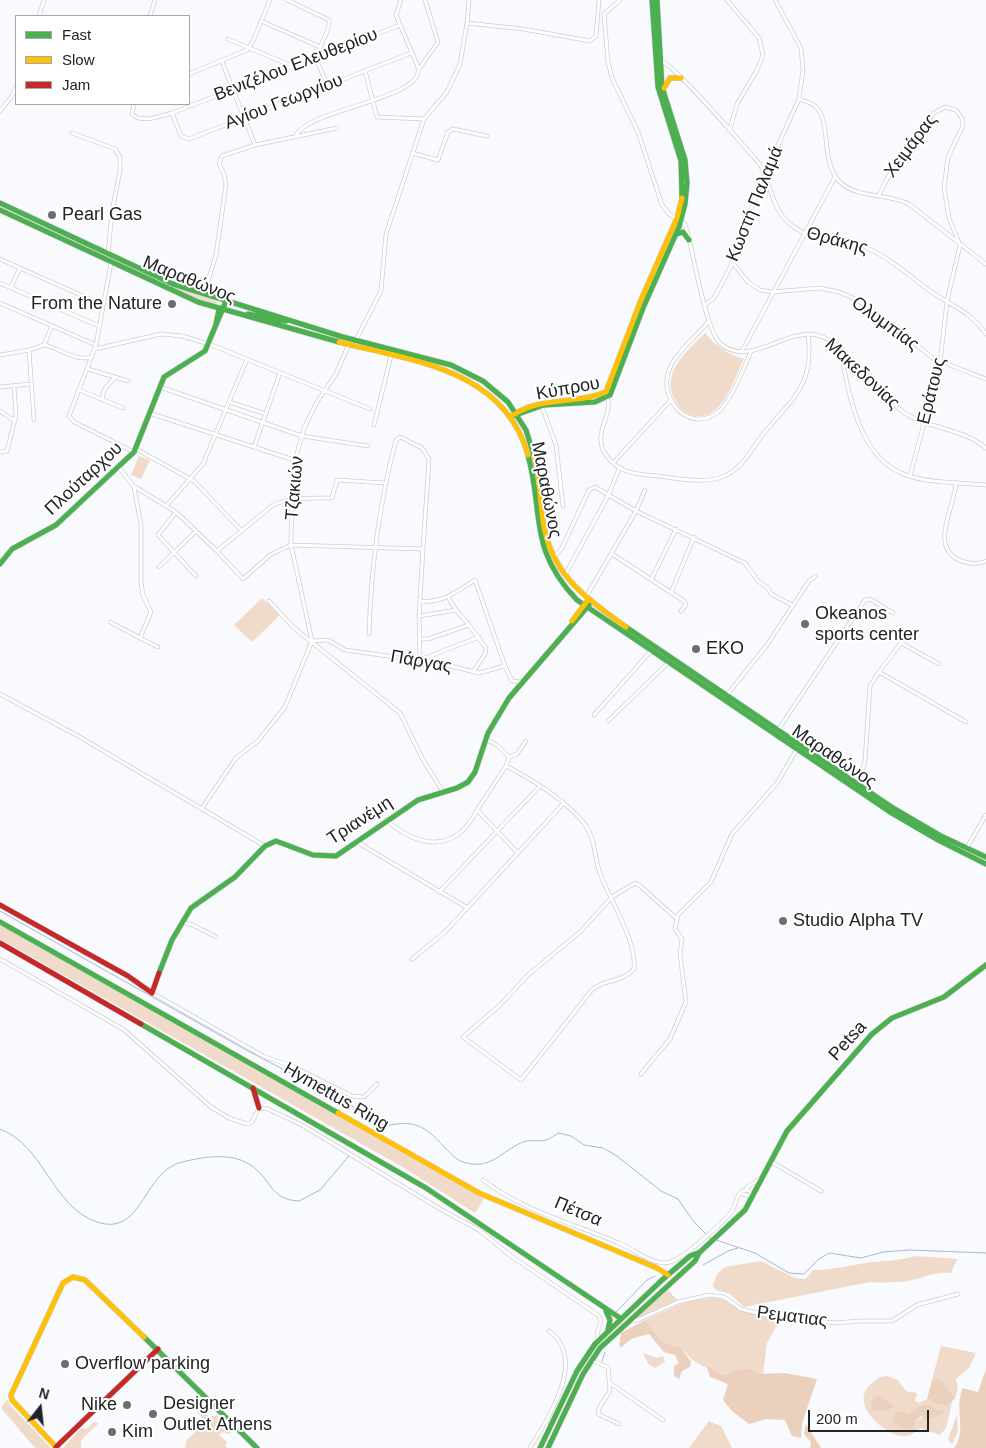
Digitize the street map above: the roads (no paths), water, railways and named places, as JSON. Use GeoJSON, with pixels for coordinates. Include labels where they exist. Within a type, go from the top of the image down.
{"type":"FeatureCollection","features":[{"type":"Feature","properties":{"kind":"main road","name":"Κύπρου"},"geometry":{"type":"LineString","coordinates":[[510,417],[541,403],[586,399],[606,395],[613,389],[640,314],[676,235],[687,183],[686,164],[663,91],[652,0]]}},
{"type":"Feature","properties":{"kind":"main road","name":"Κύπρου"},"geometry":{"type":"LineString","coordinates":[[606,395],[641,300],[680,219],[682,169],[659,91],[657,0]]}},
{"type":"Feature","properties":{"kind":"main road"},"geometry":{"type":"LineString","coordinates":[[663,91],[666,82],[670,78],[681,78]]}},
{"type":"Feature","properties":{"kind":"main road","name":"Μαραθώνος"},"geometry":{"type":"LineString","coordinates":[[0,203],[158,278],[204,294],[223,306],[349,344],[442,368],[466,378],[493,396],[510,417],[521,435],[528,454],[537,524],[545,551],[562,583],[585,607],[912,826],[986,864]]}},
{"type":"Feature","properties":{"kind":"main road","name":"Μαραθώνος"},"geometry":{"type":"LineString","coordinates":[[0,210],[186,297],[294,322],[442,363],[468,372],[493,388],[517,414],[533,451],[544,528],[553,558],[564,576],[588,600],[859,785],[915,821],[966,849],[986,857]]}},
{"type":"Feature","properties":{"kind":"main road"},"geometry":{"type":"LineString","coordinates":[[676,235],[683,232],[689,240]]}},
{"type":"Feature","properties":{"kind":"main road","name":"Πλούταρχου"},"geometry":{"type":"LineString","coordinates":[[0,564],[12,549],[56,525],[135,450],[167,373],[199,357],[210,344],[223,306]]}},
{"type":"Feature","properties":{"kind":"main road","name":"Τριανέμη"},"geometry":{"type":"LineString","coordinates":[[265,846],[276,841],[301,852],[326,858],[336,856],[386,820],[420,799],[467,783],[474,774],[485,739],[521,681],[572,623],[585,607],[588,600]]}},
{"type":"Feature","properties":{"kind":"main road"},"geometry":{"type":"LineString","coordinates":[[0,905],[128,976],[152,993],[181,922],[191,908],[235,876],[265,846]]}},
{"type":"Feature","properties":{"kind":"main road","name":"Hymettus Ring"},"geometry":{"type":"LineString","coordinates":[[0,922],[479,1193],[508,1207],[652,1266],[668,1275]]}},
{"type":"Feature","properties":{"kind":"main road","name":"Hymettus Ring"},"geometry":{"type":"LineString","coordinates":[[0,944],[445,1199],[604,1308],[629,1321]]}},
{"type":"Feature","properties":{"kind":"main road","name":"Petsa"},"geometry":{"type":"LineString","coordinates":[[700,1252],[733,1222],[753,1197],[787,1131],[878,1028],[892,1018],[944,997],[986,964]]}},
{"type":"Feature","properties":{"kind":"main road"},"geometry":{"type":"LineString","coordinates":[[253,1088],[254,1100],[259,1108]]}},
{"type":"Feature","properties":{"kind":"main road"},"geometry":{"type":"LineString","coordinates":[[540,1448],[577,1371],[598,1340],[690,1256],[700,1252]]}},
{"type":"Feature","properties":{"kind":"main road"},"geometry":{"type":"LineString","coordinates":[[548,1448],[591,1361],[605,1342],[695,1261],[700,1252]]}},
{"type":"Feature","properties":{"kind":"main road"},"geometry":{"type":"LineString","coordinates":[[668,1275],[673,1281]]}},
{"type":"Feature","properties":{"kind":"main road"},"geometry":{"type":"LineString","coordinates":[[158,1350],[56,1448],[15,1404],[11,1395],[65,1280],[76,1276],[84,1279],[158,1350],[257,1448]]}},
{"type":"Feature","properties":{"kind":"main road"},"geometry":{"type":"LineString","coordinates":[[604,1308],[609,1317],[608,1330]]}},
{"type":"Feature","properties":{"kind":"street"},"geometry":{"type":"LineString","coordinates":[[39,15],[44,0]]}},
{"type":"Feature","properties":{"kind":"street"},"geometry":{"type":"LineString","coordinates":[[150,15],[155,0]]}},
{"type":"Feature","properties":{"kind":"street"},"geometry":{"type":"LineString","coordinates":[[190,74],[242,54],[250,48],[270,0]]}},
{"type":"Feature","properties":{"kind":"street"},"geometry":{"type":"LineString","coordinates":[[287,0],[296,2],[329,20],[319,56]]}},
{"type":"Feature","properties":{"kind":"street"},"geometry":{"type":"LineString","coordinates":[[402,0],[396,14],[419,70]]}},
{"type":"Feature","properties":{"kind":"street"},"geometry":{"type":"LineString","coordinates":[[296,135],[300,130],[315,122],[407,86],[414,81],[419,70],[438,42],[425,0]]}},
{"type":"Feature","properties":{"kind":"street"},"geometry":{"type":"LineString","coordinates":[[356,340],[382,286],[386,234],[424,119],[447,92],[455,76],[467,23],[469,0]]}},
{"type":"Feature","properties":{"kind":"street"},"geometry":{"type":"LineString","coordinates":[[467,23],[524,29],[589,41],[596,36],[598,0]]}},
{"type":"Feature","properties":{"kind":"street"},"geometry":{"type":"LineString","coordinates":[[620,0],[608,8],[604,19],[612,78],[638,132],[662,205],[669,214],[680,219],[689,240],[708,322],[720,343],[742,352],[772,292],[835,177]]}},
{"type":"Feature","properties":{"kind":"street"},"geometry":{"type":"LineString","coordinates":[[727,0],[759,38],[763,55],[757,70],[737,104],[730,129]]}},
{"type":"Feature","properties":{"kind":"street","name":"Κωστή Παλαμά"},"geometry":{"type":"LineString","coordinates":[[705,306],[714,298],[732,262],[766,173],[799,99],[803,70],[801,48],[775,0]]}},
{"type":"Feature","properties":{"kind":"street"},"geometry":{"type":"LineString","coordinates":[[261,21],[320,47]]}},
{"type":"Feature","properties":{"kind":"street","name":"Βενιζέλου Ελευθερίου"},"geometry":{"type":"LineString","coordinates":[[134,105],[132,112],[134,117],[144,119],[172,113],[400,26]]}},
{"type":"Feature","properties":{"kind":"street"},"geometry":{"type":"LineString","coordinates":[[228,39],[292,66]]}},
{"type":"Feature","properties":{"kind":"street","name":"Αγίου Γεωργίου"},"geometry":{"type":"LineString","coordinates":[[172,113],[180,134],[187,139],[411,53]]}},
{"type":"Feature","properties":{"kind":"street"},"geometry":{"type":"LineString","coordinates":[[315,57],[328,86]]}},
{"type":"Feature","properties":{"kind":"street","name":"Θράκης"},"geometry":{"type":"LineString","coordinates":[[658,60],[681,78],[730,129],[766,173],[782,217],[804,234],[844,241],[878,253],[969,314],[986,334]]}},
{"type":"Feature","properties":{"kind":"street"},"geometry":{"type":"LineString","coordinates":[[222,62],[255,145]]}},
{"type":"Feature","properties":{"kind":"street"},"geometry":{"type":"LineString","coordinates":[[365,71],[377,117],[424,119]]}},
{"type":"Feature","properties":{"kind":"street"},"geometry":{"type":"LineString","coordinates":[[0,111],[12,96],[15,88]]}},
{"type":"Feature","properties":{"kind":"street"},"geometry":{"type":"LineString","coordinates":[[799,99],[813,105],[820,113],[831,168],[835,177],[851,190],[894,198],[909,204],[986,264]]}},
{"type":"Feature","properties":{"kind":"street","name":"Χειμάρας"},"geometry":{"type":"LineString","coordinates":[[879,195],[886,176],[896,159],[934,113],[945,107],[956,110],[962,117],[962,125],[948,157],[944,188],[949,218],[960,245]]}},
{"type":"Feature","properties":{"kind":"street"},"geometry":{"type":"LineString","coordinates":[[204,294],[216,255],[226,184],[219,163],[220,158],[227,153],[255,145],[337,128]]}},
{"type":"Feature","properties":{"kind":"street"},"geometry":{"type":"LineString","coordinates":[[412,153],[438,160],[451,129],[487,136]]}},
{"type":"Feature","properties":{"kind":"street"},"geometry":{"type":"LineString","coordinates":[[72,133],[115,149],[120,157],[120,171],[112,211],[108,254]]}},
{"type":"Feature","properties":{"kind":"street","name":"Εράτους"},"geometry":{"type":"LineString","coordinates":[[910,476],[940,363],[947,301],[960,245]]}},
{"type":"Feature","properties":{"kind":"street"},"geometry":{"type":"LineString","coordinates":[[0,260],[103,305]]}},
{"type":"Feature","properties":{"kind":"street","name":"Ολυμπίας"},"geometry":{"type":"LineString","coordinates":[[732,262],[753,286],[772,292],[819,288],[847,295],[865,304],[940,363],[986,379]]}},
{"type":"Feature","properties":{"kind":"street"},"geometry":{"type":"LineString","coordinates":[[111,263],[96,347],[70,412],[72,420],[190,479],[201,487],[241,530]]}},
{"type":"Feature","properties":{"kind":"street"},"geometry":{"type":"LineString","coordinates":[[11,288],[20,268]]}},
{"type":"Feature","properties":{"kind":"street"},"geometry":{"type":"LineString","coordinates":[[0,283],[99,326]]}},
{"type":"Feature","properties":{"kind":"street"},"geometry":{"type":"LineString","coordinates":[[0,303],[96,347],[167,333],[210,344],[370,409]]}},
{"type":"Feature","properties":{"kind":"street"},"geometry":{"type":"LineString","coordinates":[[708,322],[670,369],[667,383],[670,401],[678,411],[689,417],[704,418],[717,413],[727,401],[751,351]]}},
{"type":"Feature","properties":{"kind":"street"},"geometry":{"type":"LineString","coordinates":[[44,345],[52,326]]}},
{"type":"Feature","properties":{"kind":"street"},"geometry":{"type":"LineString","coordinates":[[606,395],[608,404],[602,426],[601,442],[605,453],[619,469],[644,475],[701,480],[720,478],[734,471],[796,397],[807,370],[808,334]]}},
{"type":"Feature","properties":{"kind":"street","name":"Μακεδονίας"},"geometry":{"type":"LineString","coordinates":[[742,352],[751,351],[789,337],[808,334],[822,336],[840,348],[894,404],[924,424],[965,435],[986,448]]}},
{"type":"Feature","properties":{"kind":"street","name":"Τζακιών"},"geometry":{"type":"LineString","coordinates":[[312,641],[291,546],[294,460],[317,402],[325,392],[349,344]]}},
{"type":"Feature","properties":{"kind":"street"},"geometry":{"type":"LineString","coordinates":[[0,356],[44,345],[80,358],[92,357]]}},
{"type":"Feature","properties":{"kind":"street"},"geometry":{"type":"LineString","coordinates":[[840,348],[850,394],[868,441],[886,464],[910,476],[932,481],[986,485]]}},
{"type":"Feature","properties":{"kind":"street"},"geometry":{"type":"LineString","coordinates":[[29,350],[34,420]]}},
{"type":"Feature","properties":{"kind":"street"},"geometry":{"type":"LineString","coordinates":[[374,425],[391,355]]}},
{"type":"Feature","properties":{"kind":"street"},"geometry":{"type":"LineString","coordinates":[[166,506],[203,464],[247,359]]}},
{"type":"Feature","properties":{"kind":"street"},"geometry":{"type":"LineString","coordinates":[[88,369],[128,381]]}},
{"type":"Feature","properties":{"kind":"street"},"geometry":{"type":"LineString","coordinates":[[254,447],[280,373]]}},
{"type":"Feature","properties":{"kind":"street"},"geometry":{"type":"LineString","coordinates":[[102,400],[104,390],[114,377]]}},
{"type":"Feature","properties":{"kind":"street"},"geometry":{"type":"LineString","coordinates":[[0,387],[31,384]]}},
{"type":"Feature","properties":{"kind":"street"},"geometry":{"type":"LineString","coordinates":[[0,452],[7,451],[15,421],[14,386]]}},
{"type":"Feature","properties":{"kind":"street"},"geometry":{"type":"LineString","coordinates":[[160,387],[302,436],[368,446]]}},
{"type":"Feature","properties":{"kind":"street"},"geometry":{"type":"LineString","coordinates":[[79,390],[123,408]]}},
{"type":"Feature","properties":{"kind":"street"},"geometry":{"type":"LineString","coordinates":[[613,464],[670,401]]}},
{"type":"Feature","properties":{"kind":"street"},"geometry":{"type":"LineString","coordinates":[[229,402],[266,414]]}},
{"type":"Feature","properties":{"kind":"street"},"geometry":{"type":"LineString","coordinates":[[541,403],[556,445],[564,506]]}},
{"type":"Feature","properties":{"kind":"street"},"geometry":{"type":"LineString","coordinates":[[0,411],[15,421]]}},
{"type":"Feature","properties":{"kind":"street"},"geometry":{"type":"LineString","coordinates":[[149,413],[294,460]]}},
{"type":"Feature","properties":{"kind":"street"},"geometry":{"type":"LineString","coordinates":[[369,634],[376,549],[385,482],[397,438],[404,438],[422,448],[429,461],[419,616],[420,660],[479,638]]}},
{"type":"Feature","properties":{"kind":"street"},"geometry":{"type":"LineString","coordinates":[[118,465],[134,486],[176,512],[243,579],[270,555],[291,546],[423,549]]}},
{"type":"Feature","properties":{"kind":"street"},"geometry":{"type":"LineString","coordinates":[[564,576],[608,496],[619,469]]}},
{"type":"Feature","properties":{"kind":"street"},"geometry":{"type":"LineString","coordinates":[[217,552],[273,505],[292,498],[332,498],[336,480],[385,482]]}},
{"type":"Feature","properties":{"kind":"street"},"geometry":{"type":"LineString","coordinates":[[956,482],[954,503],[944,530],[946,546],[953,556],[964,562],[977,564],[986,561]]}},
{"type":"Feature","properties":{"kind":"street"},"geometry":{"type":"LineString","coordinates":[[134,486],[141,525],[141,583],[143,595],[151,612],[140,638]]}},
{"type":"Feature","properties":{"kind":"street"},"geometry":{"type":"LineString","coordinates":[[553,558],[562,548],[592,488],[596,488],[636,511],[701,540],[748,565],[758,581],[767,587],[771,594],[792,605]]}},
{"type":"Feature","properties":{"kind":"street"},"geometry":{"type":"LineString","coordinates":[[588,600],[636,511],[645,490]]}},
{"type":"Feature","properties":{"kind":"street"},"geometry":{"type":"LineString","coordinates":[[176,512],[158,534],[196,576]]}},
{"type":"Feature","properties":{"kind":"street"},"geometry":{"type":"LineString","coordinates":[[651,580],[676,529]]}},
{"type":"Feature","properties":{"kind":"street"},"geometry":{"type":"LineString","coordinates":[[159,567],[196,530]]}},
{"type":"Feature","properties":{"kind":"street"},"geometry":{"type":"LineString","coordinates":[[671,593],[694,537]]}},
{"type":"Feature","properties":{"kind":"street"},"geometry":{"type":"LineString","coordinates":[[612,554],[686,603],[681,612]]}},
{"type":"Feature","properties":{"kind":"street"},"geometry":{"type":"LineString","coordinates":[[727,695],[767,645],[808,581],[816,576]]}},
{"type":"Feature","properties":{"kind":"street"},"geometry":{"type":"LineString","coordinates":[[420,601],[431,601],[448,597],[475,580],[505,666],[512,681],[521,681]]}},
{"type":"Feature","properties":{"kind":"street"},"geometry":{"type":"LineString","coordinates":[[448,597],[485,646],[486,652],[473,672]]}},
{"type":"Feature","properties":{"kind":"street"},"geometry":{"type":"LineString","coordinates":[[778,730],[865,600],[870,599],[893,613]]}},
{"type":"Feature","properties":{"kind":"street"},"geometry":{"type":"LineString","coordinates":[[270,600],[293,627],[400,713],[422,758],[443,792]]}},
{"type":"Feature","properties":{"kind":"street"},"geometry":{"type":"LineString","coordinates":[[419,616],[456,610]]}},
{"type":"Feature","properties":{"kind":"street"},"geometry":{"type":"LineString","coordinates":[[110,622],[158,647]]}},
{"type":"Feature","properties":{"kind":"street"},"geometry":{"type":"LineString","coordinates":[[419,639],[434,637],[470,625]]}},
{"type":"Feature","properties":{"kind":"street","name":"Πάργας"},"geometry":{"type":"LineString","coordinates":[[312,641],[328,640],[345,650],[420,660],[473,672],[486,673],[505,666]]}},
{"type":"Feature","properties":{"kind":"street"},"geometry":{"type":"LineString","coordinates":[[202,808],[236,758],[258,741],[285,707],[312,641]]}},
{"type":"Feature","properties":{"kind":"street"},"geometry":{"type":"LineString","coordinates":[[859,785],[865,761],[870,686],[879,672],[901,643],[939,664]]}},
{"type":"Feature","properties":{"kind":"street"},"geometry":{"type":"LineString","coordinates":[[594,715],[651,651]]}},
{"type":"Feature","properties":{"kind":"street"},"geometry":{"type":"LineString","coordinates":[[608,721],[668,663]]}},
{"type":"Feature","properties":{"kind":"street"},"geometry":{"type":"LineString","coordinates":[[879,672],[966,722]]}},
{"type":"Feature","properties":{"kind":"street"},"geometry":{"type":"LineString","coordinates":[[0,694],[202,808],[265,846]]}},
{"type":"Feature","properties":{"kind":"street"},"geometry":{"type":"LineString","coordinates":[[485,739],[496,745],[508,757]]}},
{"type":"Feature","properties":{"kind":"street"},"geometry":{"type":"LineString","coordinates":[[508,757],[516,754],[526,741]]}},
{"type":"Feature","properties":{"kind":"street"},"geometry":{"type":"LineString","coordinates":[[641,1074],[670,1039],[686,1002],[680,954],[682,939],[675,929],[676,918],[710,882],[732,834],[777,783],[797,749]]}},
{"type":"Feature","properties":{"kind":"street"},"geometry":{"type":"LineString","coordinates":[[386,820],[420,840],[440,842],[460,835],[468,826],[476,810],[506,766],[508,757]]}},
{"type":"Feature","properties":{"kind":"street"},"geometry":{"type":"LineString","coordinates":[[506,766],[540,786],[576,814],[591,832],[600,876],[612,897],[633,952],[634,968],[627,976],[596,986],[591,990],[521,1080],[463,1037],[500,1005],[529,974],[580,932],[612,897],[632,884],[636,884],[676,918]]}},
{"type":"Feature","properties":{"kind":"street"},"geometry":{"type":"LineString","coordinates":[[438,892],[540,786]]}},
{"type":"Feature","properties":{"kind":"street"},"geometry":{"type":"LineString","coordinates":[[412,959],[445,932],[466,907],[563,804]]}},
{"type":"Feature","properties":{"kind":"street"},"geometry":{"type":"LineString","coordinates":[[476,810],[517,852]]}},
{"type":"Feature","properties":{"kind":"street"},"geometry":{"type":"LineString","coordinates":[[966,849],[986,815]]}},
{"type":"Feature","properties":{"kind":"street"},"geometry":{"type":"LineString","coordinates":[[356,842],[466,907]]}},
{"type":"Feature","properties":{"kind":"street"},"geometry":{"type":"LineString","coordinates":[[181,922],[193,925],[216,937]]}},
{"type":"Feature","properties":{"kind":"street"},"geometry":{"type":"LineString","coordinates":[[0,959],[87,1006],[123,1029],[194,1093],[222,1114],[247,1124],[252,1122],[259,1108],[268,1109],[302,1125],[479,1230],[511,1256],[598,1315],[601,1320],[597,1334],[598,1340]]}},
{"type":"Feature","properties":{"kind":"street"},"geometry":{"type":"LineString","coordinates":[[152,993],[263,1056],[294,1067],[352,1096],[364,1097],[377,1084]]}},
{"type":"Feature","properties":{"kind":"street"},"geometry":{"type":"LineString","coordinates":[[302,1125],[310,1121]]}},
{"type":"Feature","properties":{"kind":"street"},"geometry":{"type":"LineString","coordinates":[[770,1161],[821,1191]]}},
{"type":"Feature","properties":{"kind":"street"},"geometry":{"type":"LineString","coordinates":[[741,1192],[756,1183],[765,1174]]}},
{"type":"Feature","properties":{"kind":"street","name":"Πέτσα"},"geometry":{"type":"LineString","coordinates":[[483,1180],[510,1198],[564,1222],[622,1244],[660,1263],[677,1260],[695,1245],[728,1215],[741,1192]]}},
{"type":"Feature","properties":{"kind":"street"},"geometry":{"type":"LineString","coordinates":[[741,1192],[753,1197]]}},
{"type":"Feature","properties":{"kind":"street","name":"Ρεματιας"},"geometry":{"type":"LineString","coordinates":[[629,1321],[638,1320],[686,1299],[709,1295],[724,1297],[741,1309],[765,1316],[835,1323],[859,1320],[892,1321],[909,1309],[958,1294]]}},
{"type":"Feature","properties":{"kind":"street"},"geometry":{"type":"LineString","coordinates":[[530,1448],[556,1400],[565,1366],[564,1350],[559,1340],[549,1331]]}},
{"type":"Feature","properties":{"kind":"street"},"geometry":{"type":"LineString","coordinates":[[591,1361],[607,1366],[610,1383],[609,1393],[598,1412],[600,1416],[619,1424]]}},
{"type":"Feature","properties":{"kind":"street"},"geometry":{"type":"LineString","coordinates":[[610,1383],[663,1420]]}},
{"type":"Feature","properties":{"kind":"waterway"},"geometry":{"type":"LineString","coordinates":[[0,911],[248,1051],[388,1126]]}},
{"type":"Feature","properties":{"kind":"waterway"},"geometry":{"type":"LineString","coordinates":[[381,1127],[402,1124],[417,1126],[431,1133],[458,1160],[473,1164],[481,1164],[495,1159],[526,1141],[546,1140],[559,1133],[571,1136],[584,1145],[603,1148],[617,1156],[661,1191],[678,1199],[694,1222],[710,1238],[755,1253],[789,1273],[804,1274],[819,1259],[829,1253],[861,1258],[883,1252],[910,1250],[986,1253]]}},
{"type":"Feature","properties":{"kind":"waterway"},"geometry":{"type":"LineString","coordinates":[[0,1129],[15,1137],[28,1148],[58,1190],[81,1214],[97,1222],[112,1224],[124,1221],[133,1213],[157,1179],[167,1169],[179,1163],[215,1157],[241,1160],[256,1169],[282,1197],[299,1201],[320,1190],[349,1156]]}},
{"type":"Feature","properties":{"kind":"waterway"},"geometry":{"type":"LineString","coordinates":[[703,1265],[728,1251],[738,1248]]}},
{"type":"Feature","properties":{"kind":"waterway"},"geometry":{"type":"LineString","coordinates":[[616,1312],[647,1280],[655,1276]]}},
{"type":"Feature","properties":{"kind":"waterway"},"geometry":{"type":"LineString","coordinates":[[602,1361],[605,1352]]}},
{"type":"Feature","properties":{"kind":"place","name":"Pearl Gas"},"geometry":{"type":"Point","coordinates":[52,215]}},
{"type":"Feature","properties":{"kind":"place","name":"From the Nature"},"geometry":{"type":"Point","coordinates":[172,304]}},
{"type":"Feature","properties":{"kind":"place","name":"Okeanos sports center"},"geometry":{"type":"Point","coordinates":[805,624]}},
{"type":"Feature","properties":{"kind":"place","name":"EKO"},"geometry":{"type":"Point","coordinates":[696,649]}},
{"type":"Feature","properties":{"kind":"place","name":"Studio Alpha TV"},"geometry":{"type":"Point","coordinates":[783,921]}},
{"type":"Feature","properties":{"kind":"place","name":"Overflow parking"},"geometry":{"type":"Point","coordinates":[65,1364]}},
{"type":"Feature","properties":{"kind":"place","name":"Nike"},"geometry":{"type":"Point","coordinates":[127,1405]}},
{"type":"Feature","properties":{"kind":"place","name":"Designer Outlet Athens"},"geometry":{"type":"Point","coordinates":[153,1414]}},
{"type":"Feature","properties":{"kind":"place","name":"Kim"},"geometry":{"type":"Point","coordinates":[112,1432]}}]}
